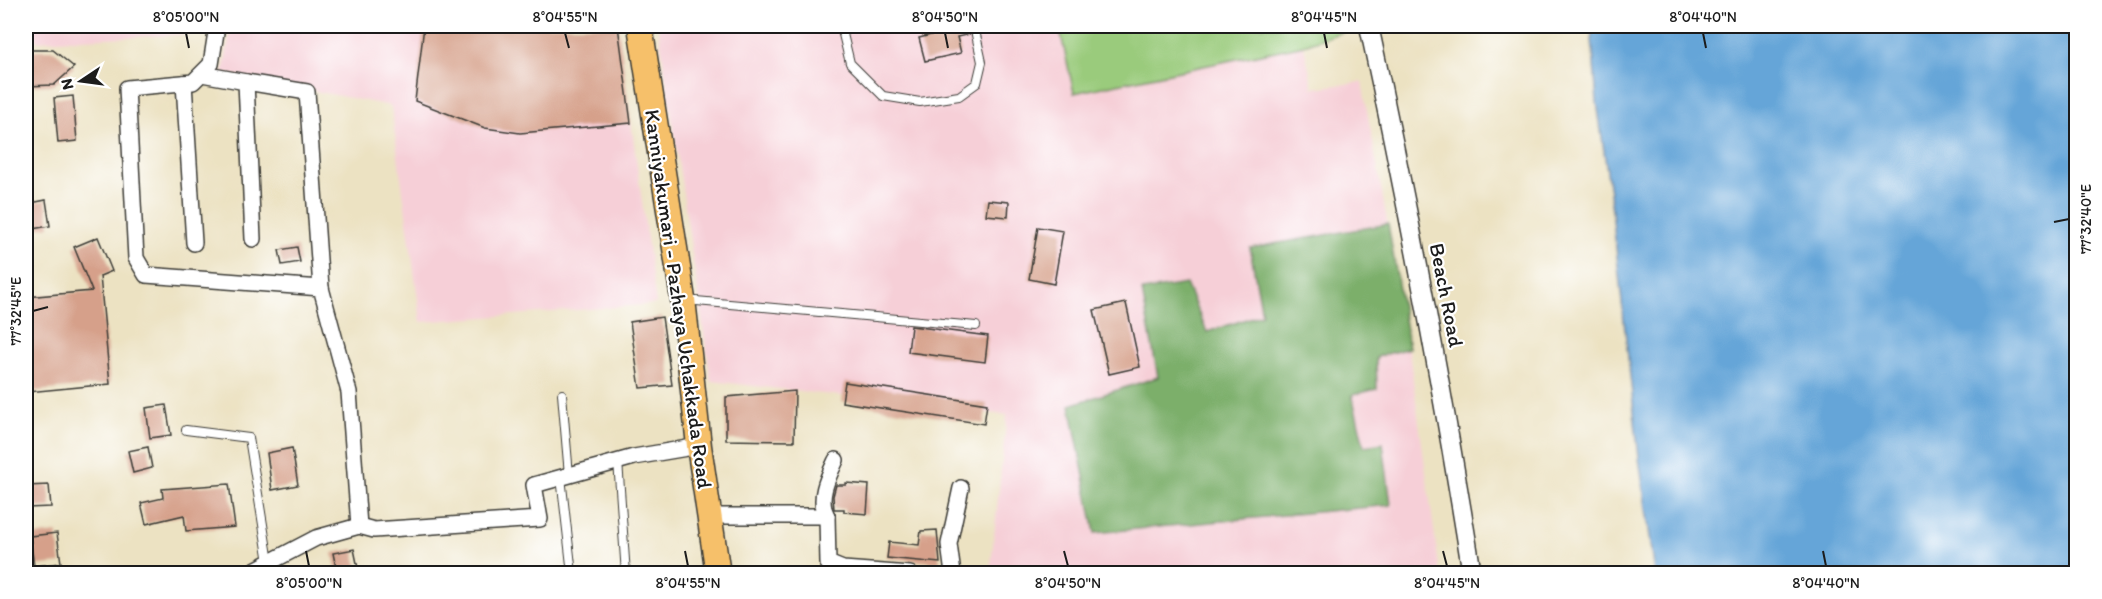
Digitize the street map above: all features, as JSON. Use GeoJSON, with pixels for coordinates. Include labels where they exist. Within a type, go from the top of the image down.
{"type":"FeatureCollection","features":[{"type":"Feature","properties":{"kind":"main road","name":"Kanniyakumari - Pazhaya Uchakkada Road"},"geometry":{"type":"LineString","coordinates":[[640,26],[683,299],[699,446],[718,573]]}},
{"type":"Feature","properties":{"kind":"street"},"geometry":{"type":"LineString","coordinates":[[217,26],[211,64],[194,82],[128,88],[136,258],[146,275],[321,288]]}},
{"type":"Feature","properties":{"kind":"street","name":"Beach Road"},"geometry":{"type":"LineString","coordinates":[[1369,26],[1418,262],[1472,573]]}},
{"type":"Feature","properties":{"kind":"street"},"geometry":{"type":"LineString","coordinates":[[202,74],[307,92],[321,288],[349,392],[359,526]]}},
{"type":"Feature","properties":{"kind":"street"},"geometry":{"type":"LineString","coordinates":[[246,82],[253,239]]}},
{"type":"Feature","properties":{"kind":"street"},"geometry":{"type":"LineString","coordinates":[[184,83],[194,243]]}},
{"type":"Feature","properties":{"kind":"street"},"geometry":{"type":"LineString","coordinates":[[247,573],[316,538],[359,526],[374,530],[540,519],[534,485],[618,461],[699,446]]}},
{"type":"Feature","properties":{"kind":"street"},"geometry":{"type":"LineString","coordinates":[[836,460],[825,483],[823,510],[827,516],[828,563],[843,569],[910,573]]}},
{"type":"Feature","properties":{"kind":"street"},"geometry":{"type":"LineString","coordinates":[[953,573],[950,544],[961,488]]}},
{"type":"Feature","properties":{"kind":"street"},"geometry":{"type":"LineString","coordinates":[[708,516],[827,516]]}},
{"type":"Feature","properties":{"kind":"lane"},"geometry":{"type":"LineString","coordinates":[[842,26],[850,63],[866,80],[883,96],[920,102],[959,96],[977,83],[982,62],[974,26]]}},
{"type":"Feature","properties":{"kind":"lane"},"geometry":{"type":"LineString","coordinates":[[683,299],[976,326]]}},
{"type":"Feature","properties":{"kind":"lane"},"geometry":{"type":"LineString","coordinates":[[562,394],[572,573]]}},
{"type":"Feature","properties":{"kind":"lane"},"geometry":{"type":"LineString","coordinates":[[186,430],[249,438],[269,562]]}},
{"type":"Feature","properties":{"kind":"lane"},"geometry":{"type":"LineString","coordinates":[[618,461],[626,573]]}},
{"type":"Feature","properties":{"kind":"shaded area"},"geometry":{"type":"Polygon","coordinates":[[[34,26],[201,26],[200,34],[35,41],[34,26]]]}},
{"type":"Feature","properties":{"kind":"shaded area"},"geometry":{"type":"Polygon","coordinates":[[[231,26],[618,26],[656,304],[421,322],[391,106],[223,73],[231,26]]]}},
{"type":"Feature","properties":{"kind":"shaded area"},"geometry":{"type":"Polygon","coordinates":[[[658,26],[1356,26],[1304,46],[1313,88],[1362,82],[1404,315],[1440,573],[990,573],[1007,415],[711,381],[658,26]]]}},
{"type":"Feature","properties":{"kind":"green space"},"geometry":{"type":"Polygon","coordinates":[[[1059,26],[1357,27],[1304,45],[1074,93],[1059,26]]]}},
{"type":"Feature","properties":{"kind":"green space"},"geometry":{"type":"Polygon","coordinates":[[[1388,224],[1409,348],[1376,357],[1377,389],[1352,395],[1364,446],[1383,443],[1391,505],[1095,533],[1070,405],[1158,377],[1142,291],[1186,284],[1207,332],[1262,314],[1250,248],[1388,224]]]}},
{"type":"Feature","properties":{"kind":"water"},"geometry":{"type":"Polygon","coordinates":[[[1591,26],[2076,26],[2076,573],[1655,573],[1639,458],[1610,193],[1597,102],[1591,26]]]}},
{"type":"Feature","properties":{"kind":"building"},"geometry":{"type":"Polygon","coordinates":[[[424,26],[618,26],[631,123],[520,133],[485,128],[415,101],[424,26]]]}},
{"type":"Feature","properties":{"kind":"building"},"geometry":{"type":"Polygon","coordinates":[[[933,26],[968,26],[970,34],[957,37],[961,53],[925,61],[919,38],[935,34],[933,26]]]}},
{"type":"Feature","properties":{"kind":"building"},"geometry":{"type":"Polygon","coordinates":[[[26,50],[53,50],[74,67],[54,85],[26,86],[26,50]]]}},
{"type":"Feature","properties":{"kind":"building"},"geometry":{"type":"Polygon","coordinates":[[[73,96],[77,141],[58,143],[54,98],[73,96]]]}},
{"type":"Feature","properties":{"kind":"building"},"geometry":{"type":"Polygon","coordinates":[[[46,200],[50,226],[26,230],[26,204],[46,200]]]}},
{"type":"Feature","properties":{"kind":"building"},"geometry":{"type":"Polygon","coordinates":[[[988,200],[1009,202],[1008,217],[986,215],[988,200]]]}},
{"type":"Feature","properties":{"kind":"building"},"geometry":{"type":"Polygon","coordinates":[[[1038,227],[1063,231],[1054,284],[1029,279],[1038,227]]]}},
{"type":"Feature","properties":{"kind":"building"},"geometry":{"type":"Polygon","coordinates":[[[98,237],[112,271],[100,276],[110,384],[28,392],[26,297],[92,291],[74,247],[98,237]]]}},
{"type":"Feature","properties":{"kind":"building"},"geometry":{"type":"Polygon","coordinates":[[[297,247],[300,262],[282,265],[279,250],[297,247]]]}},
{"type":"Feature","properties":{"kind":"building"},"geometry":{"type":"Polygon","coordinates":[[[1126,303],[1140,367],[1109,374],[1094,310],[1126,303]]]}},
{"type":"Feature","properties":{"kind":"building"},"geometry":{"type":"Polygon","coordinates":[[[662,317],[672,385],[640,388],[630,322],[662,317]]]}},
{"type":"Feature","properties":{"kind":"building"},"geometry":{"type":"Polygon","coordinates":[[[911,326],[988,336],[985,362],[908,352],[911,326]]]}},
{"type":"Feature","properties":{"kind":"building"},"geometry":{"type":"Polygon","coordinates":[[[845,382],[987,404],[984,424],[842,402],[845,382]]]}},
{"type":"Feature","properties":{"kind":"building"},"geometry":{"type":"Polygon","coordinates":[[[795,391],[794,441],[726,440],[726,397],[795,391]]]}},
{"type":"Feature","properties":{"kind":"building"},"geometry":{"type":"Polygon","coordinates":[[[166,405],[171,435],[150,438],[146,408],[166,405]]]}},
{"type":"Feature","properties":{"kind":"building"},"geometry":{"type":"Polygon","coordinates":[[[148,447],[152,468],[133,473],[128,451],[148,447]]]}},
{"type":"Feature","properties":{"kind":"building"},"geometry":{"type":"Polygon","coordinates":[[[292,448],[298,485],[272,490],[267,453],[292,448]]]}},
{"type":"Feature","properties":{"kind":"building"},"geometry":{"type":"Polygon","coordinates":[[[846,483],[869,485],[867,514],[834,509],[833,496],[836,485],[846,485],[846,483]]]}},
{"type":"Feature","properties":{"kind":"building"},"geometry":{"type":"Polygon","coordinates":[[[229,484],[235,527],[186,531],[184,515],[146,524],[141,503],[163,498],[162,489],[229,484]]]}},
{"type":"Feature","properties":{"kind":"building"},"geometry":{"type":"Polygon","coordinates":[[[49,485],[51,507],[26,508],[26,486],[49,485]]]}},
{"type":"Feature","properties":{"kind":"building"},"geometry":{"type":"Polygon","coordinates":[[[937,530],[940,563],[887,558],[889,542],[919,545],[921,531],[937,530]]]}},
{"type":"Feature","properties":{"kind":"building"},"geometry":{"type":"Polygon","coordinates":[[[57,533],[61,563],[34,566],[30,536],[57,533]]]}},
{"type":"Feature","properties":{"kind":"building"},"geometry":{"type":"Polygon","coordinates":[[[354,549],[359,573],[337,573],[333,553],[354,549]]]}}]}
